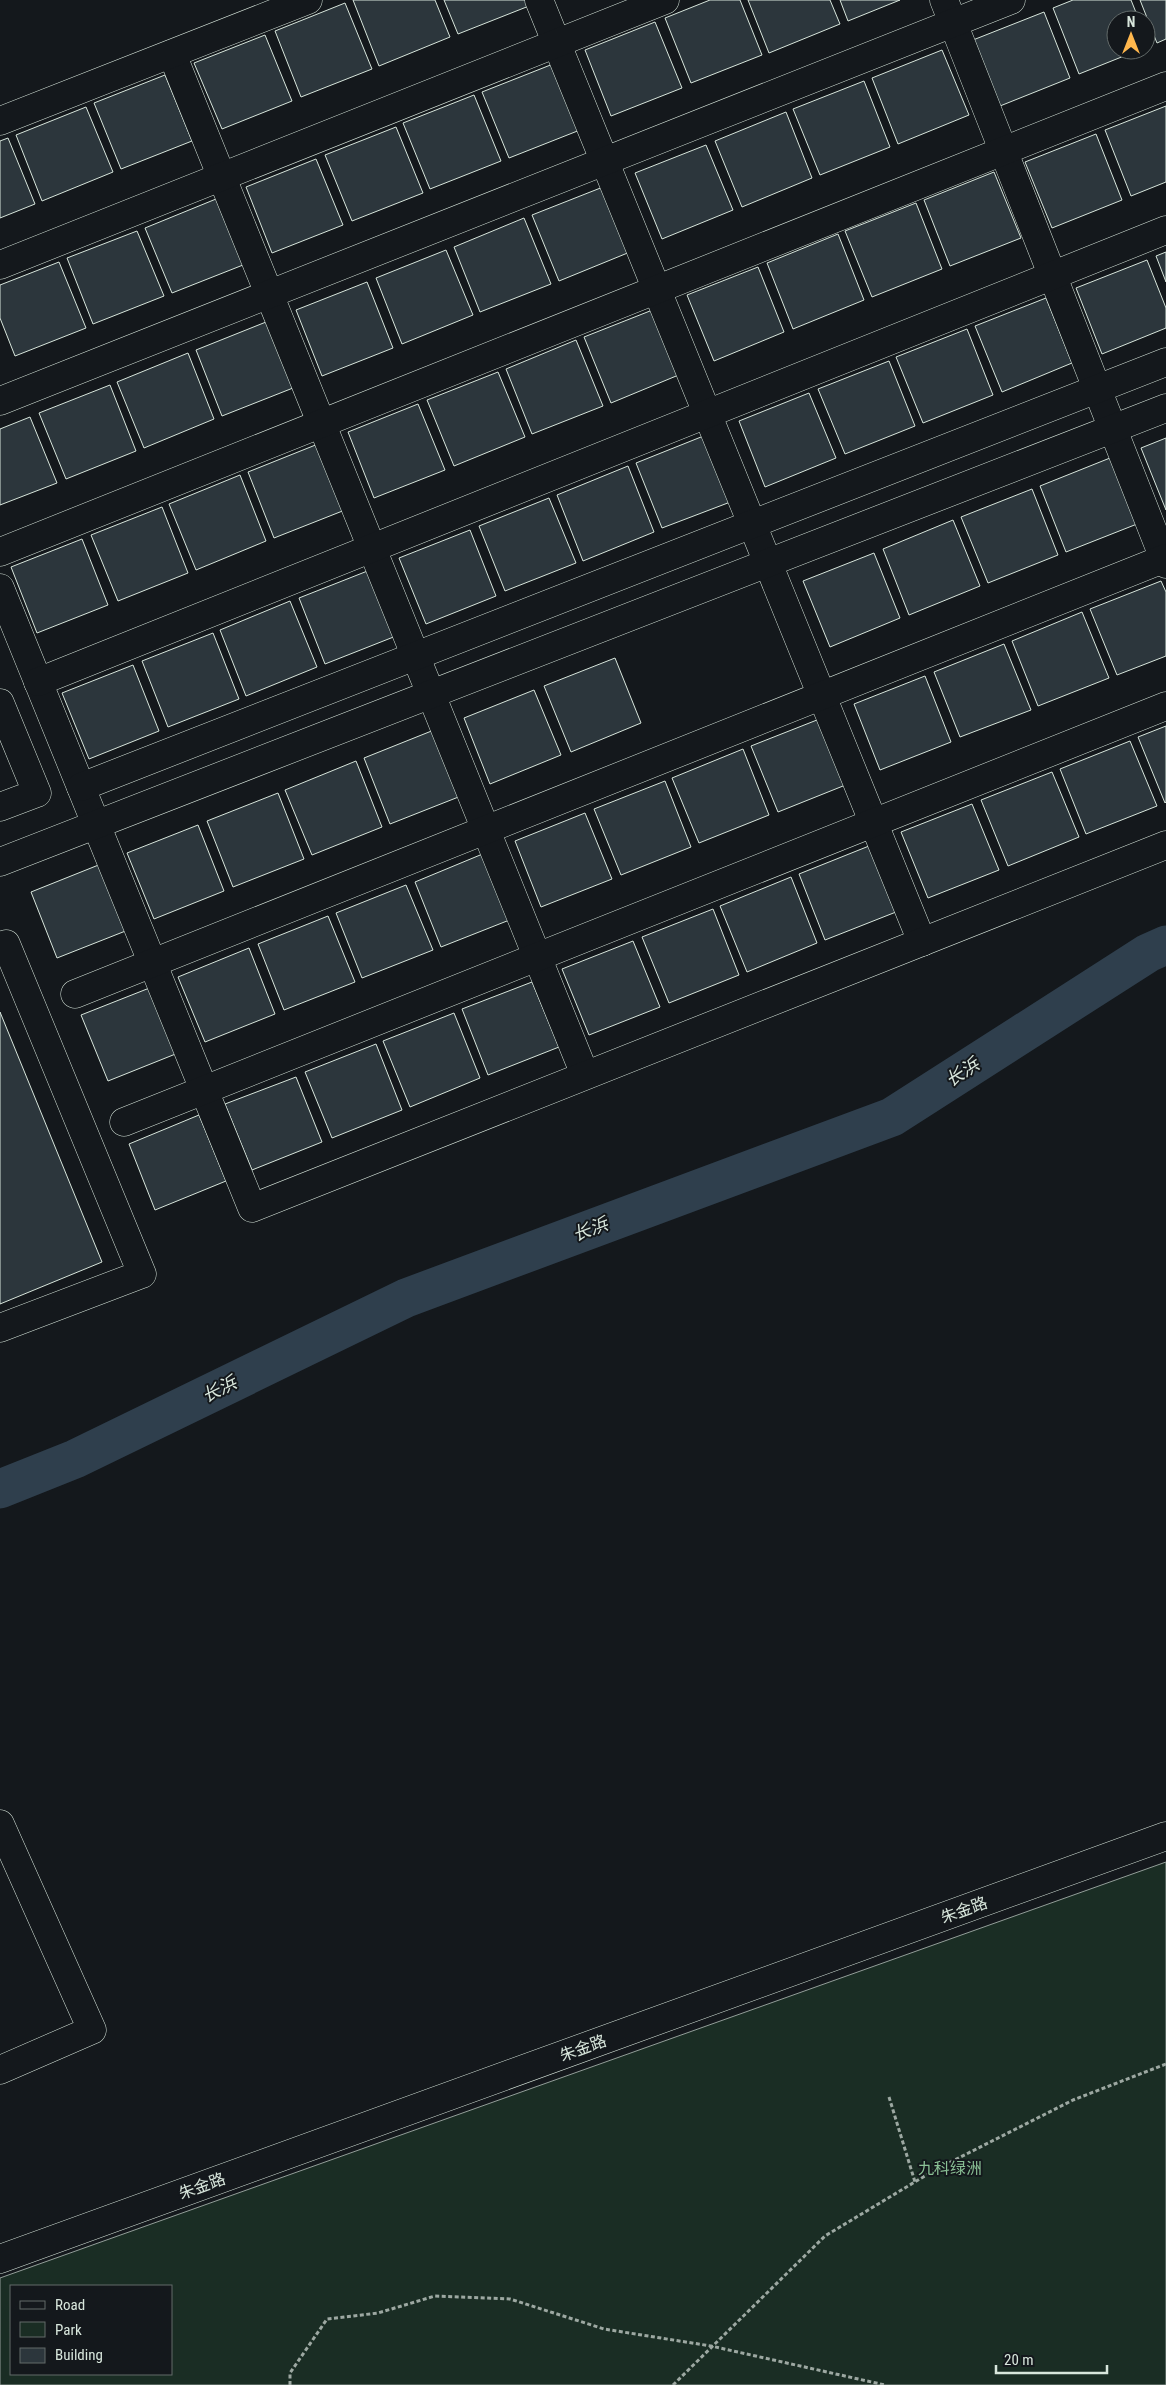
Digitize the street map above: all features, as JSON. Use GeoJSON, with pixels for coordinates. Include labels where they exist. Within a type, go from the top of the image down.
{"type":"FeatureCollection","features":[{"type":"Feature","properties":{"kind":"street"},"geometry":{"type":"LineString","coordinates":[[0,121],[308,0]]}},
{"type":"Feature","properties":{"kind":"street"},"geometry":{"type":"LineString","coordinates":[[539,0],[922,942]]}},
{"type":"Feature","properties":{"kind":"street"},"geometry":{"type":"LineString","coordinates":[[0,265],[665,0]]}},
{"type":"Feature","properties":{"kind":"street"},"geometry":{"type":"LineString","coordinates":[[0,401],[604,161],[948,12],[1011,0]]}},
{"type":"Feature","properties":{"kind":"street"},"geometry":{"type":"LineString","coordinates":[[75,994],[1165,560],[948,12]]}},
{"type":"Feature","properties":{"kind":"street"},"geometry":{"type":"LineString","coordinates":[[172,54],[585,1075]]}},
{"type":"Feature","properties":{"kind":"street"},"geometry":{"type":"LineString","coordinates":[[0,552],[1166,86]]}},
{"type":"Feature","properties":{"kind":"street"},"geometry":{"type":"LineString","coordinates":[[38,682],[1166,230]]}},
{"type":"Feature","properties":{"kind":"street"},"geometry":{"type":"LineString","coordinates":[[81,787],[1166,362]]}},
{"type":"Feature","properties":{"kind":"street"},"geometry":{"type":"LineString","coordinates":[[0,862],[1166,408]]}},
{"type":"Feature","properties":{"kind":"street"},"geometry":{"type":"LineString","coordinates":[[0,588],[252,1208],[1166,845]]}},
{"type":"Feature","properties":{"kind":"street"},"geometry":{"type":"LineString","coordinates":[[0,703],[37,793],[0,807]]}},
{"type":"Feature","properties":{"kind":"street"},"geometry":{"type":"LineString","coordinates":[[124,1122],[1166,706]]}},
{"type":"Feature","properties":{"kind":"street"},"geometry":{"type":"LineString","coordinates":[[0,946],[6,944],[142,1274],[0,1328]]}},
{"type":"Feature","properties":{"kind":"street","name":"朱金路"},"geometry":{"type":"LineString","coordinates":[[0,2259],[1166,1836]]}},
{"type":"Feature","properties":{"kind":"street"},"geometry":{"type":"LineString","coordinates":[[0,2070],[92,2030],[3,1840]]}},
{"type":"Feature","properties":{"kind":"path"},"geometry":{"type":"LineString","coordinates":[[672,2385],[825,2236],[915,2182],[1073,2100],[1166,2064]]}},
{"type":"Feature","properties":{"kind":"path"},"geometry":{"type":"LineString","coordinates":[[889,2097],[915,2182]]}},
{"type":"Feature","properties":{"kind":"path"},"geometry":{"type":"LineString","coordinates":[[290,2385],[290,2373],[327,2319],[378,2312],[435,2296],[510,2299],[604,2329],[711,2346],[886,2385]]}},
{"type":"Feature","properties":{"kind":"green space","name":"九科绿洲"},"geometry":{"type":"Polygon","coordinates":[[[1166,1862],[1166,2385],[0,2385],[0,2278],[1166,1862]]]}},
{"type":"Feature","properties":{"kind":"building"},"geometry":{"type":"Polygon","coordinates":[[[353,0],[435,0],[450,37],[379,66],[353,0]]]}},
{"type":"Feature","properties":{"kind":"building"},"geometry":{"type":"Polygon","coordinates":[[[444,0],[526,0],[529,6],[458,34],[444,0]]]}},
{"type":"Feature","properties":{"kind":"building"},"geometry":{"type":"Polygon","coordinates":[[[710,0],[740,0],[762,55],[691,83],[665,18],[710,0]]]}},
{"type":"Feature","properties":{"kind":"building"},"geometry":{"type":"Polygon","coordinates":[[[748,0],[830,0],[840,24],[769,53],[748,0]]]}},
{"type":"Feature","properties":{"kind":"building"},"geometry":{"type":"Polygon","coordinates":[[[840,0],[900,0],[848,21],[840,0]]]}},
{"type":"Feature","properties":{"kind":"building"},"geometry":{"type":"Polygon","coordinates":[[[1073,0],[1131,0],[1135,10],[1106,10],[1106,60],[1114,60],[1079,74],[1053,8],[1073,0]]]}},
{"type":"Feature","properties":{"kind":"building"},"geometry":{"type":"Polygon","coordinates":[[[1140,0],[1166,0],[1166,39],[1157,43],[1156,40],[1156,10],[1144,10],[1140,0]]]}},
{"type":"Feature","properties":{"kind":"building"},"geometry":{"type":"Polygon","coordinates":[[[345,3],[372,69],[301,97],[275,31],[345,3]]]}},
{"type":"Feature","properties":{"kind":"building"},"geometry":{"type":"Polygon","coordinates":[[[1044,12],[1070,78],[1000,106],[973,40],[1044,12]]]}},
{"type":"Feature","properties":{"kind":"building"},"geometry":{"type":"Polygon","coordinates":[[[655,22],[682,88],[611,116],[585,50],[655,22]]]}},
{"type":"Feature","properties":{"kind":"building"},"geometry":{"type":"Polygon","coordinates":[[[265,35],[292,101],[222,129],[194,63],[265,35]]]}},
{"type":"Feature","properties":{"kind":"building"},"geometry":{"type":"Polygon","coordinates":[[[942,50],[969,115],[898,144],[872,78],[942,50]]]}},
{"type":"Feature","properties":{"kind":"building"},"geometry":{"type":"Polygon","coordinates":[[[553,64],[580,130],[509,158],[482,92],[553,64]]]}},
{"type":"Feature","properties":{"kind":"building"},"geometry":{"type":"Polygon","coordinates":[[[165,75],[192,141],[121,169],[94,103],[165,75]]]}},
{"type":"Feature","properties":{"kind":"building"},"geometry":{"type":"Polygon","coordinates":[[[864,81],[890,147],[820,175],[793,109],[864,81]]]}},
{"type":"Feature","properties":{"kind":"building"},"geometry":{"type":"Polygon","coordinates":[[[474,95],[501,161],[430,189],[403,123],[474,95]]]}},
{"type":"Feature","properties":{"kind":"building"},"geometry":{"type":"Polygon","coordinates":[[[1166,106],[1166,182],[1131,196],[1105,130],[1166,106]]]}},
{"type":"Feature","properties":{"kind":"building"},"geometry":{"type":"Polygon","coordinates":[[[86,107],[113,172],[42,201],[16,135],[86,107]]]}},
{"type":"Feature","properties":{"kind":"building"},"geometry":{"type":"Polygon","coordinates":[[[786,112],[812,178],[742,207],[715,141],[786,112]]]}},
{"type":"Feature","properties":{"kind":"building"},"geometry":{"type":"Polygon","coordinates":[[[396,127],[423,193],[352,221],[325,155],[396,127]]]}},
{"type":"Feature","properties":{"kind":"building"},"geometry":{"type":"Polygon","coordinates":[[[1096,134],[1122,200],[1052,228],[1025,162],[1096,134]]]}},
{"type":"Feature","properties":{"kind":"building"},"geometry":{"type":"Polygon","coordinates":[[[8,138],[35,204],[0,218],[0,141],[8,138]]]}},
{"type":"Feature","properties":{"kind":"building"},"geometry":{"type":"Polygon","coordinates":[[[706,145],[733,210],[662,239],[635,173],[706,145]]]}},
{"type":"Feature","properties":{"kind":"building"},"geometry":{"type":"Polygon","coordinates":[[[316,159],[343,225],[272,253],[246,187],[316,159]]]}},
{"type":"Feature","properties":{"kind":"building"},"geometry":{"type":"Polygon","coordinates":[[[994,172],[1021,238],[950,266],[924,200],[994,172]]]}},
{"type":"Feature","properties":{"kind":"building"},"geometry":{"type":"Polygon","coordinates":[[[603,187],[630,252],[559,281],[532,215],[603,187]]]}},
{"type":"Feature","properties":{"kind":"building"},"geometry":{"type":"Polygon","coordinates":[[[216,199],[243,265],[172,293],[145,228],[216,199]]]}},
{"type":"Feature","properties":{"kind":"building"},"geometry":{"type":"Polygon","coordinates":[[[916,203],[942,269],[872,297],[845,231],[916,203]]]}},
{"type":"Feature","properties":{"kind":"building"},"geometry":{"type":"Polygon","coordinates":[[[524,218],[551,284],[480,312],[454,247],[524,218]]]}},
{"type":"Feature","properties":{"kind":"building"},"geometry":{"type":"Polygon","coordinates":[[[137,231],[164,296],[93,324],[67,258],[137,231]]]}},
{"type":"Feature","properties":{"kind":"building"},"geometry":{"type":"Polygon","coordinates":[[[838,234],[864,300],[793,329],[767,263],[838,234]]]}},
{"type":"Feature","properties":{"kind":"building"},"geometry":{"type":"Polygon","coordinates":[[[446,250],[473,315],[402,344],[376,278],[446,250]]]}},
{"type":"Feature","properties":{"kind":"building"},"geometry":{"type":"Polygon","coordinates":[[[1166,252],[1166,282],[1156,256],[1166,252]]]}},
{"type":"Feature","properties":{"kind":"building"},"geometry":{"type":"Polygon","coordinates":[[[1147,260],[1166,308],[1166,328],[1102,354],[1076,288],[1147,260]]]}},
{"type":"Feature","properties":{"kind":"building"},"geometry":{"type":"Polygon","coordinates":[[[59,262],[86,328],[15,356],[0,318],[0,285],[59,262]]]}},
{"type":"Feature","properties":{"kind":"building"},"geometry":{"type":"Polygon","coordinates":[[[758,267],[784,332],[714,361],[687,295],[758,267]]]}},
{"type":"Feature","properties":{"kind":"building"},"geometry":{"type":"Polygon","coordinates":[[[367,282],[393,348],[322,376],[296,310],[367,282]]]}},
{"type":"Feature","properties":{"kind":"building"},"geometry":{"type":"Polygon","coordinates":[[[1046,298],[1072,363],[1002,392],[975,326],[1046,298]]]}},
{"type":"Feature","properties":{"kind":"building"},"geometry":{"type":"Polygon","coordinates":[[[655,309],[681,374],[611,403],[584,337],[655,309]]]}},
{"type":"Feature","properties":{"kind":"building"},"geometry":{"type":"Polygon","coordinates":[[[266,322],[293,388],[222,416],[196,350],[266,322]]]}},
{"type":"Feature","properties":{"kind":"building"},"geometry":{"type":"Polygon","coordinates":[[[967,329],[993,395],[923,423],[896,357],[967,329]]]}},
{"type":"Feature","properties":{"kind":"building"},"geometry":{"type":"Polygon","coordinates":[[[576,340],[603,406],[532,434],[506,369],[576,340]]]}},
{"type":"Feature","properties":{"kind":"building"},"geometry":{"type":"Polygon","coordinates":[[[188,353],[214,419],[144,448],[117,382],[188,353]]]}},
{"type":"Feature","properties":{"kind":"building"},"geometry":{"type":"Polygon","coordinates":[[[889,361],[915,426],[845,454],[818,389],[889,361]]]}},
{"type":"Feature","properties":{"kind":"building"},"geometry":{"type":"Polygon","coordinates":[[[498,372],[525,437],[454,466],[427,400],[498,372]]]}},
{"type":"Feature","properties":{"kind":"building"},"geometry":{"type":"Polygon","coordinates":[[[110,385],[136,451],[66,479],[39,413],[110,385]]]}},
{"type":"Feature","properties":{"kind":"building"},"geometry":{"type":"Polygon","coordinates":[[[809,393],[836,458],[765,487],[739,421],[809,393]]]}},
{"type":"Feature","properties":{"kind":"building"},"geometry":{"type":"Polygon","coordinates":[[[418,404],[445,470],[374,498],[348,432],[418,404]]]}},
{"type":"Feature","properties":{"kind":"building"},"geometry":{"type":"Polygon","coordinates":[[[30,417],[57,483],[0,505],[0,429],[30,417]]]}},
{"type":"Feature","properties":{"kind":"building"},"geometry":{"type":"Polygon","coordinates":[[[706,435],[733,501],[662,528],[636,463],[706,435]]]}},
{"type":"Feature","properties":{"kind":"building"},"geometry":{"type":"Polygon","coordinates":[[[1166,438],[1166,510],[1141,448],[1166,438]]]}},
{"type":"Feature","properties":{"kind":"building"},"geometry":{"type":"Polygon","coordinates":[[[318,444],[345,510],[274,538],[248,472],[318,444]]]}},
{"type":"Feature","properties":{"kind":"building"},"geometry":{"type":"Polygon","coordinates":[[[1110,458],[1137,524],[1066,552],[1040,486],[1110,458]]]}},
{"type":"Feature","properties":{"kind":"building"},"geometry":{"type":"Polygon","coordinates":[[[628,466],[654,532],[583,561],[557,495],[628,466]]]}},
{"type":"Feature","properties":{"kind":"building"},"geometry":{"type":"Polygon","coordinates":[[[240,475],[266,541],[196,570],[169,504],[240,475]]]}},
{"type":"Feature","properties":{"kind":"building"},"geometry":{"type":"Polygon","coordinates":[[[1032,489],[1058,555],[988,583],[961,517],[1032,489]]]}},
{"type":"Feature","properties":{"kind":"building"},"geometry":{"type":"Polygon","coordinates":[[[549,498],[576,563],[505,591],[479,526],[549,498]]]}},
{"type":"Feature","properties":{"kind":"building"},"geometry":{"type":"Polygon","coordinates":[[[162,507],[188,573],[118,601],[91,535],[162,507]]]}},
{"type":"Feature","properties":{"kind":"building"},"geometry":{"type":"Polygon","coordinates":[[[953,520],[980,586],[909,615],[883,549],[953,520]]]}},
{"type":"Feature","properties":{"kind":"building"},"geometry":{"type":"Polygon","coordinates":[[[470,530],[496,596],[426,624],[399,558],[470,530]]]}},
{"type":"Feature","properties":{"kind":"building"},"geometry":{"type":"Polygon","coordinates":[[[82,539],[108,605],[37,633],[11,567],[82,539]]]}},
{"type":"Feature","properties":{"kind":"building"},"geometry":{"type":"Polygon","coordinates":[[[874,553],[900,618],[830,647],[803,581],[874,553]]]}},
{"type":"Feature","properties":{"kind":"building"},"geometry":{"type":"Polygon","coordinates":[[[370,570],[396,636],[325,664],[299,598],[370,570]]]}},
{"type":"Feature","properties":{"kind":"building"},"geometry":{"type":"Polygon","coordinates":[[[1161,581],[1166,592],[1166,656],[1117,675],[1090,609],[1161,581]]]}},
{"type":"Feature","properties":{"kind":"building"},"geometry":{"type":"Polygon","coordinates":[[[290,601],[317,667],[246,696],[220,630],[290,601]]]}},
{"type":"Feature","properties":{"kind":"building"},"geometry":{"type":"Polygon","coordinates":[[[1082,612],[1109,678],[1038,706],[1012,641],[1082,612]]]}},
{"type":"Feature","properties":{"kind":"building"},"geometry":{"type":"Polygon","coordinates":[[[213,633],[239,699],[168,727],[142,661],[213,633]]]}},
{"type":"Feature","properties":{"kind":"building"},"geometry":{"type":"Polygon","coordinates":[[[1004,644],[1031,710],[960,737],[934,672],[1004,644]]]}},
{"type":"Feature","properties":{"kind":"building"},"geometry":{"type":"Polygon","coordinates":[[[615,658],[641,723],[571,752],[544,686],[615,658]]]}},
{"type":"Feature","properties":{"kind":"building"},"geometry":{"type":"Polygon","coordinates":[[[133,665],[159,731],[89,759],[62,693],[133,665]]]}},
{"type":"Feature","properties":{"kind":"building"},"geometry":{"type":"Polygon","coordinates":[[[925,676],[951,742],[880,770],[854,704],[925,676]]]}},
{"type":"Feature","properties":{"kind":"building"},"geometry":{"type":"Polygon","coordinates":[[[534,690],[561,755],[490,784],[464,718],[534,690]]]}},
{"type":"Feature","properties":{"kind":"building"},"geometry":{"type":"Polygon","coordinates":[[[822,718],[848,784],[778,812],[751,746],[822,718]]]}},
{"type":"Feature","properties":{"kind":"building"},"geometry":{"type":"Polygon","coordinates":[[[1166,726],[1166,802],[1165,803],[1138,737],[1166,726]]]}},
{"type":"Feature","properties":{"kind":"building"},"geometry":{"type":"Polygon","coordinates":[[[434,730],[461,796],[390,824],[364,758],[434,730]]]}},
{"type":"Feature","properties":{"kind":"building"},"geometry":{"type":"Polygon","coordinates":[[[1130,741],[1157,806],[1086,834],[1060,769],[1130,741]]]}},
{"type":"Feature","properties":{"kind":"building"},"geometry":{"type":"Polygon","coordinates":[[[743,749],[769,815],[699,843],[672,778],[743,749]]]}},
{"type":"Feature","properties":{"kind":"building"},"geometry":{"type":"Polygon","coordinates":[[[356,761],[382,827],[312,855],[285,790],[356,761]]]}},
{"type":"Feature","properties":{"kind":"building"},"geometry":{"type":"Polygon","coordinates":[[[1052,772],[1079,837],[1008,866],[981,800],[1052,772]]]}},
{"type":"Feature","properties":{"kind":"building"},"geometry":{"type":"Polygon","coordinates":[[[665,781],[691,847],[621,875],[594,809],[665,781]]]}},
{"type":"Feature","properties":{"kind":"building"},"geometry":{"type":"Polygon","coordinates":[[[278,793],[304,859],[233,887],[207,821],[278,793]]]}},
{"type":"Feature","properties":{"kind":"building"},"geometry":{"type":"Polygon","coordinates":[[[972,804],[999,870],[928,898],[901,832],[972,804]]]}},
{"type":"Feature","properties":{"kind":"building"},"geometry":{"type":"Polygon","coordinates":[[[585,813],[612,879],[541,907],[515,841],[585,813]]]}},
{"type":"Feature","properties":{"kind":"building"},"geometry":{"type":"Polygon","coordinates":[[[198,825],[224,891],[154,919],[127,853],[198,825]]]}},
{"type":"Feature","properties":{"kind":"building"},"geometry":{"type":"Polygon","coordinates":[[[869,846],[896,912],[825,940],[799,874],[869,846]]]}},
{"type":"Feature","properties":{"kind":"building"},"geometry":{"type":"Polygon","coordinates":[[[485,853],[512,919],[441,947],[415,882],[485,853]]]}},
{"type":"Feature","properties":{"kind":"building"},"geometry":{"type":"Polygon","coordinates":[[[101,864],[128,930],[57,958],[31,892],[101,864]]]}},
{"type":"Feature","properties":{"kind":"building"},"geometry":{"type":"Polygon","coordinates":[[[791,877],[817,943],[747,972],[720,906],[791,877]]]}},
{"type":"Feature","properties":{"kind":"building"},"geometry":{"type":"Polygon","coordinates":[[[406,885],[433,950],[362,978],[336,913],[406,885]]]}},
{"type":"Feature","properties":{"kind":"building"},"geometry":{"type":"Polygon","coordinates":[[[713,909],[739,975],[669,1003],[642,937],[713,909]]]}},
{"type":"Feature","properties":{"kind":"building"},"geometry":{"type":"Polygon","coordinates":[[[328,916],[355,982],[284,1010],[258,944],[328,916]]]}},
{"type":"Feature","properties":{"kind":"building"},"geometry":{"type":"Polygon","coordinates":[[[633,941],[660,1007],[589,1035],[562,969],[633,941]]]}},
{"type":"Feature","properties":{"kind":"building"},"geometry":{"type":"Polygon","coordinates":[[[249,948],[275,1014],[205,1042],[178,977],[249,948]]]}},
{"type":"Feature","properties":{"kind":"building"},"geometry":{"type":"Polygon","coordinates":[[[532,982],[559,1047],[488,1075],[462,1009],[532,982]]]}},
{"type":"Feature","properties":{"kind":"building"},"geometry":{"type":"Polygon","coordinates":[[[152,987],[178,1053],[108,1081],[81,1015],[152,987]]]}},
{"type":"Feature","properties":{"kind":"building"},"geometry":{"type":"Polygon","coordinates":[[[0,1012],[102,1262],[0,1304],[0,1012]]]}},
{"type":"Feature","properties":{"kind":"building"},"geometry":{"type":"Polygon","coordinates":[[[454,1013],[480,1078],[410,1107],[383,1041],[454,1013]]]}},
{"type":"Feature","properties":{"kind":"building"},"geometry":{"type":"Polygon","coordinates":[[[376,1044],[402,1110],[332,1138],[305,1072],[376,1044]]]}},
{"type":"Feature","properties":{"kind":"building"},"geometry":{"type":"Polygon","coordinates":[[[296,1077],[322,1142],[252,1170],[225,1104],[296,1077]]]}},
{"type":"Feature","properties":{"kind":"building"},"geometry":{"type":"Polygon","coordinates":[[[199,1115],[226,1181],[155,1210],[129,1144],[199,1115]]]}},
{"type":"Feature","properties":{"kind":"waterway","name":"长浜"},"geometry":{"type":"LineString","coordinates":[[0,1489],[75,1459],[406,1298],[892,1117],[1148,953],[1166,945]]}}]}
